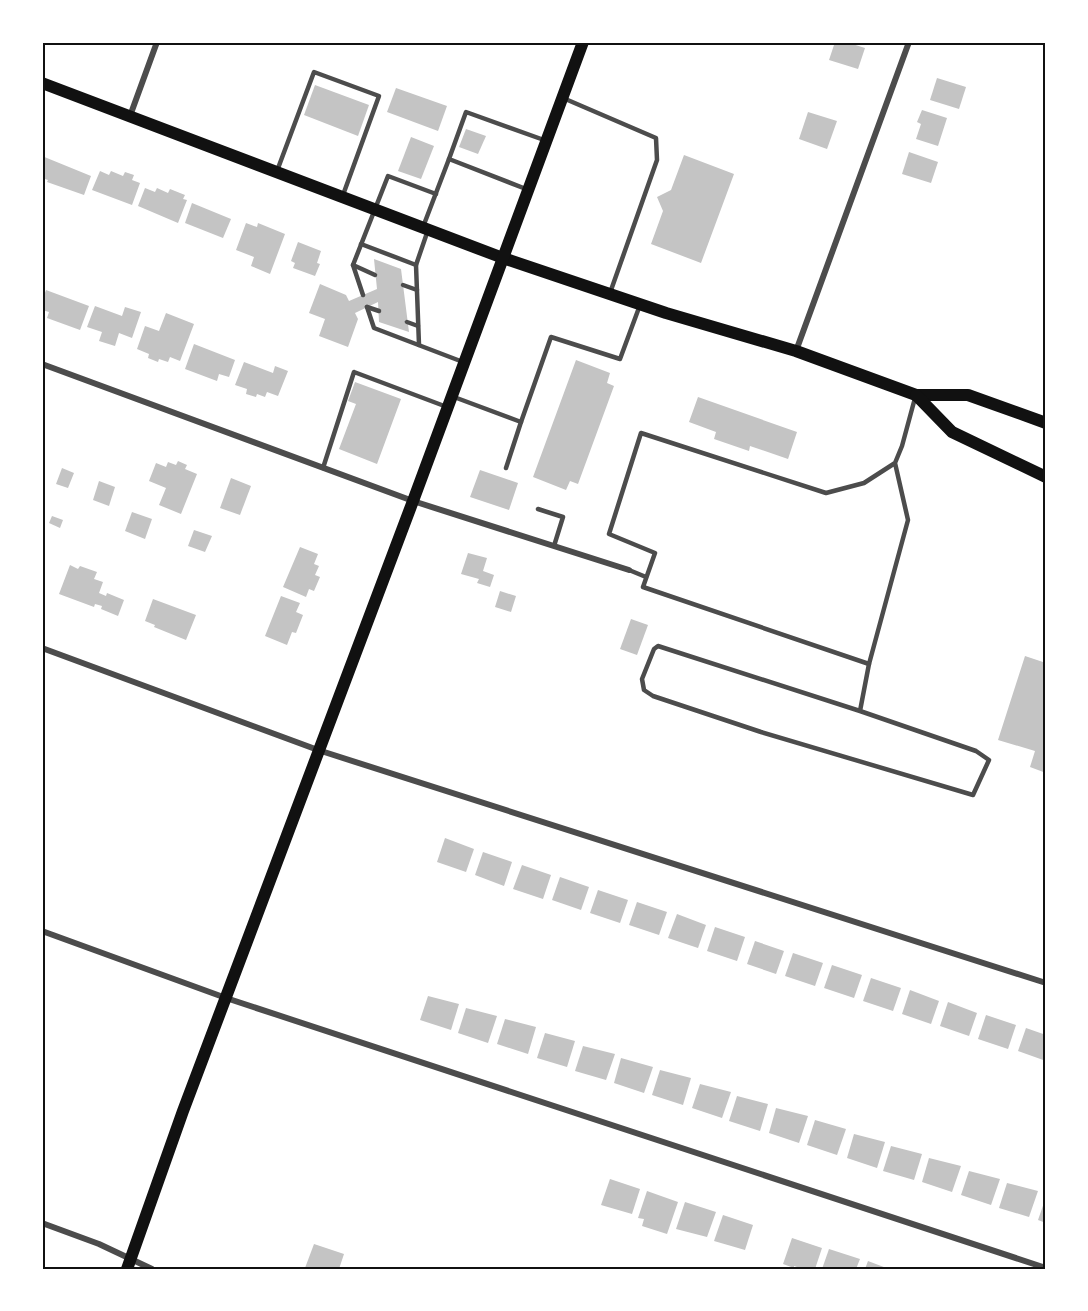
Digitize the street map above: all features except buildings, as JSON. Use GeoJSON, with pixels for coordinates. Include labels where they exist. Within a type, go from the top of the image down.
{"type":"FeatureCollection","features":[{"type":"Feature","properties":{"kind":"main road"},"geometry":{"type":"LineString","coordinates":[[129,1265],[183,1111],[583,42]]}},
{"type":"Feature","properties":{"kind":"main road"},"geometry":{"type":"LineString","coordinates":[[42,83],[374,210],[609,294],[796,351],[916,395],[968,395],[1046,423]]}},
{"type":"Feature","properties":{"kind":"main road"},"geometry":{"type":"LineString","coordinates":[[916,395],[952,432],[1046,477]]}},
{"type":"Feature","properties":{"kind":"street"},"geometry":{"type":"LineString","coordinates":[[130,116],[157,42]]}},
{"type":"Feature","properties":{"kind":"street"},"geometry":{"type":"LineString","coordinates":[[796,351],[909,42]]}},
{"type":"Feature","properties":{"kind":"street"},"geometry":{"type":"LineString","coordinates":[[42,364],[413,501],[629,570]]}},
{"type":"Feature","properties":{"kind":"street"},"geometry":{"type":"LineString","coordinates":[[42,648],[318,750],[1046,983]]}},
{"type":"Feature","properties":{"kind":"street"},"geometry":{"type":"LineString","coordinates":[[42,931],[226,998],[1046,1268]]}},
{"type":"Feature","properties":{"kind":"street"},"geometry":{"type":"LineString","coordinates":[[42,1222],[99,1244],[129,1265],[152,1269]]}},
{"type":"Feature","properties":{"kind":"lane"},"geometry":{"type":"LineString","coordinates":[[277,172],[314,72],[379,96],[342,197]]}},
{"type":"Feature","properties":{"kind":"lane"},"geometry":{"type":"LineString","coordinates":[[563,98],[656,138],[657,160],[609,294]]}},
{"type":"Feature","properties":{"kind":"lane"},"geometry":{"type":"LineString","coordinates":[[419,345],[416,265],[436,194],[466,112],[547,141]]}},
{"type":"Feature","properties":{"kind":"lane"},"geometry":{"type":"LineString","coordinates":[[449,159],[529,190]]}},
{"type":"Feature","properties":{"kind":"lane"},"geometry":{"type":"LineString","coordinates":[[363,295],[352,265],[388,176],[436,194]]}},
{"type":"Feature","properties":{"kind":"lane"},"geometry":{"type":"LineString","coordinates":[[361,244],[416,265]]}},
{"type":"Feature","properties":{"kind":"lane"},"geometry":{"type":"LineString","coordinates":[[352,265],[375,275]]}},
{"type":"Feature","properties":{"kind":"lane"},"geometry":{"type":"LineString","coordinates":[[403,285],[417,290]]}},
{"type":"Feature","properties":{"kind":"lane"},"geometry":{"type":"LineString","coordinates":[[506,468],[551,337],[620,359],[641,304]]}},
{"type":"Feature","properties":{"kind":"lane"},"geometry":{"type":"LineString","coordinates":[[378,311],[367,307],[374,328],[464,362]]}},
{"type":"Feature","properties":{"kind":"lane"},"geometry":{"type":"LineString","coordinates":[[407,322],[418,326]]}},
{"type":"Feature","properties":{"kind":"lane"},"geometry":{"type":"LineString","coordinates":[[323,468],[354,372],[521,422]]}},
{"type":"Feature","properties":{"kind":"lane"},"geometry":{"type":"LineString","coordinates":[[869,664],[643,587],[655,553],[609,534],[641,433],[826,493],[864,483],[895,463],[916,395]]}},
{"type":"Feature","properties":{"kind":"lane"},"geometry":{"type":"LineString","coordinates":[[860,711],[869,664],[908,520],[895,463]]}},
{"type":"Feature","properties":{"kind":"lane"},"geometry":{"type":"LineString","coordinates":[[538,508],[563,516],[554,546]]}},
{"type":"Feature","properties":{"kind":"lane"},"geometry":{"type":"LineString","coordinates":[[629,570],[646,577]]}},
{"type":"Feature","properties":{"kind":"lane"},"geometry":{"type":"LineString","coordinates":[[658,646],[860,711],[976,751],[989,760],[973,795],[761,732],[653,696],[644,690],[642,679],[654,649],[658,646]]}}]}
